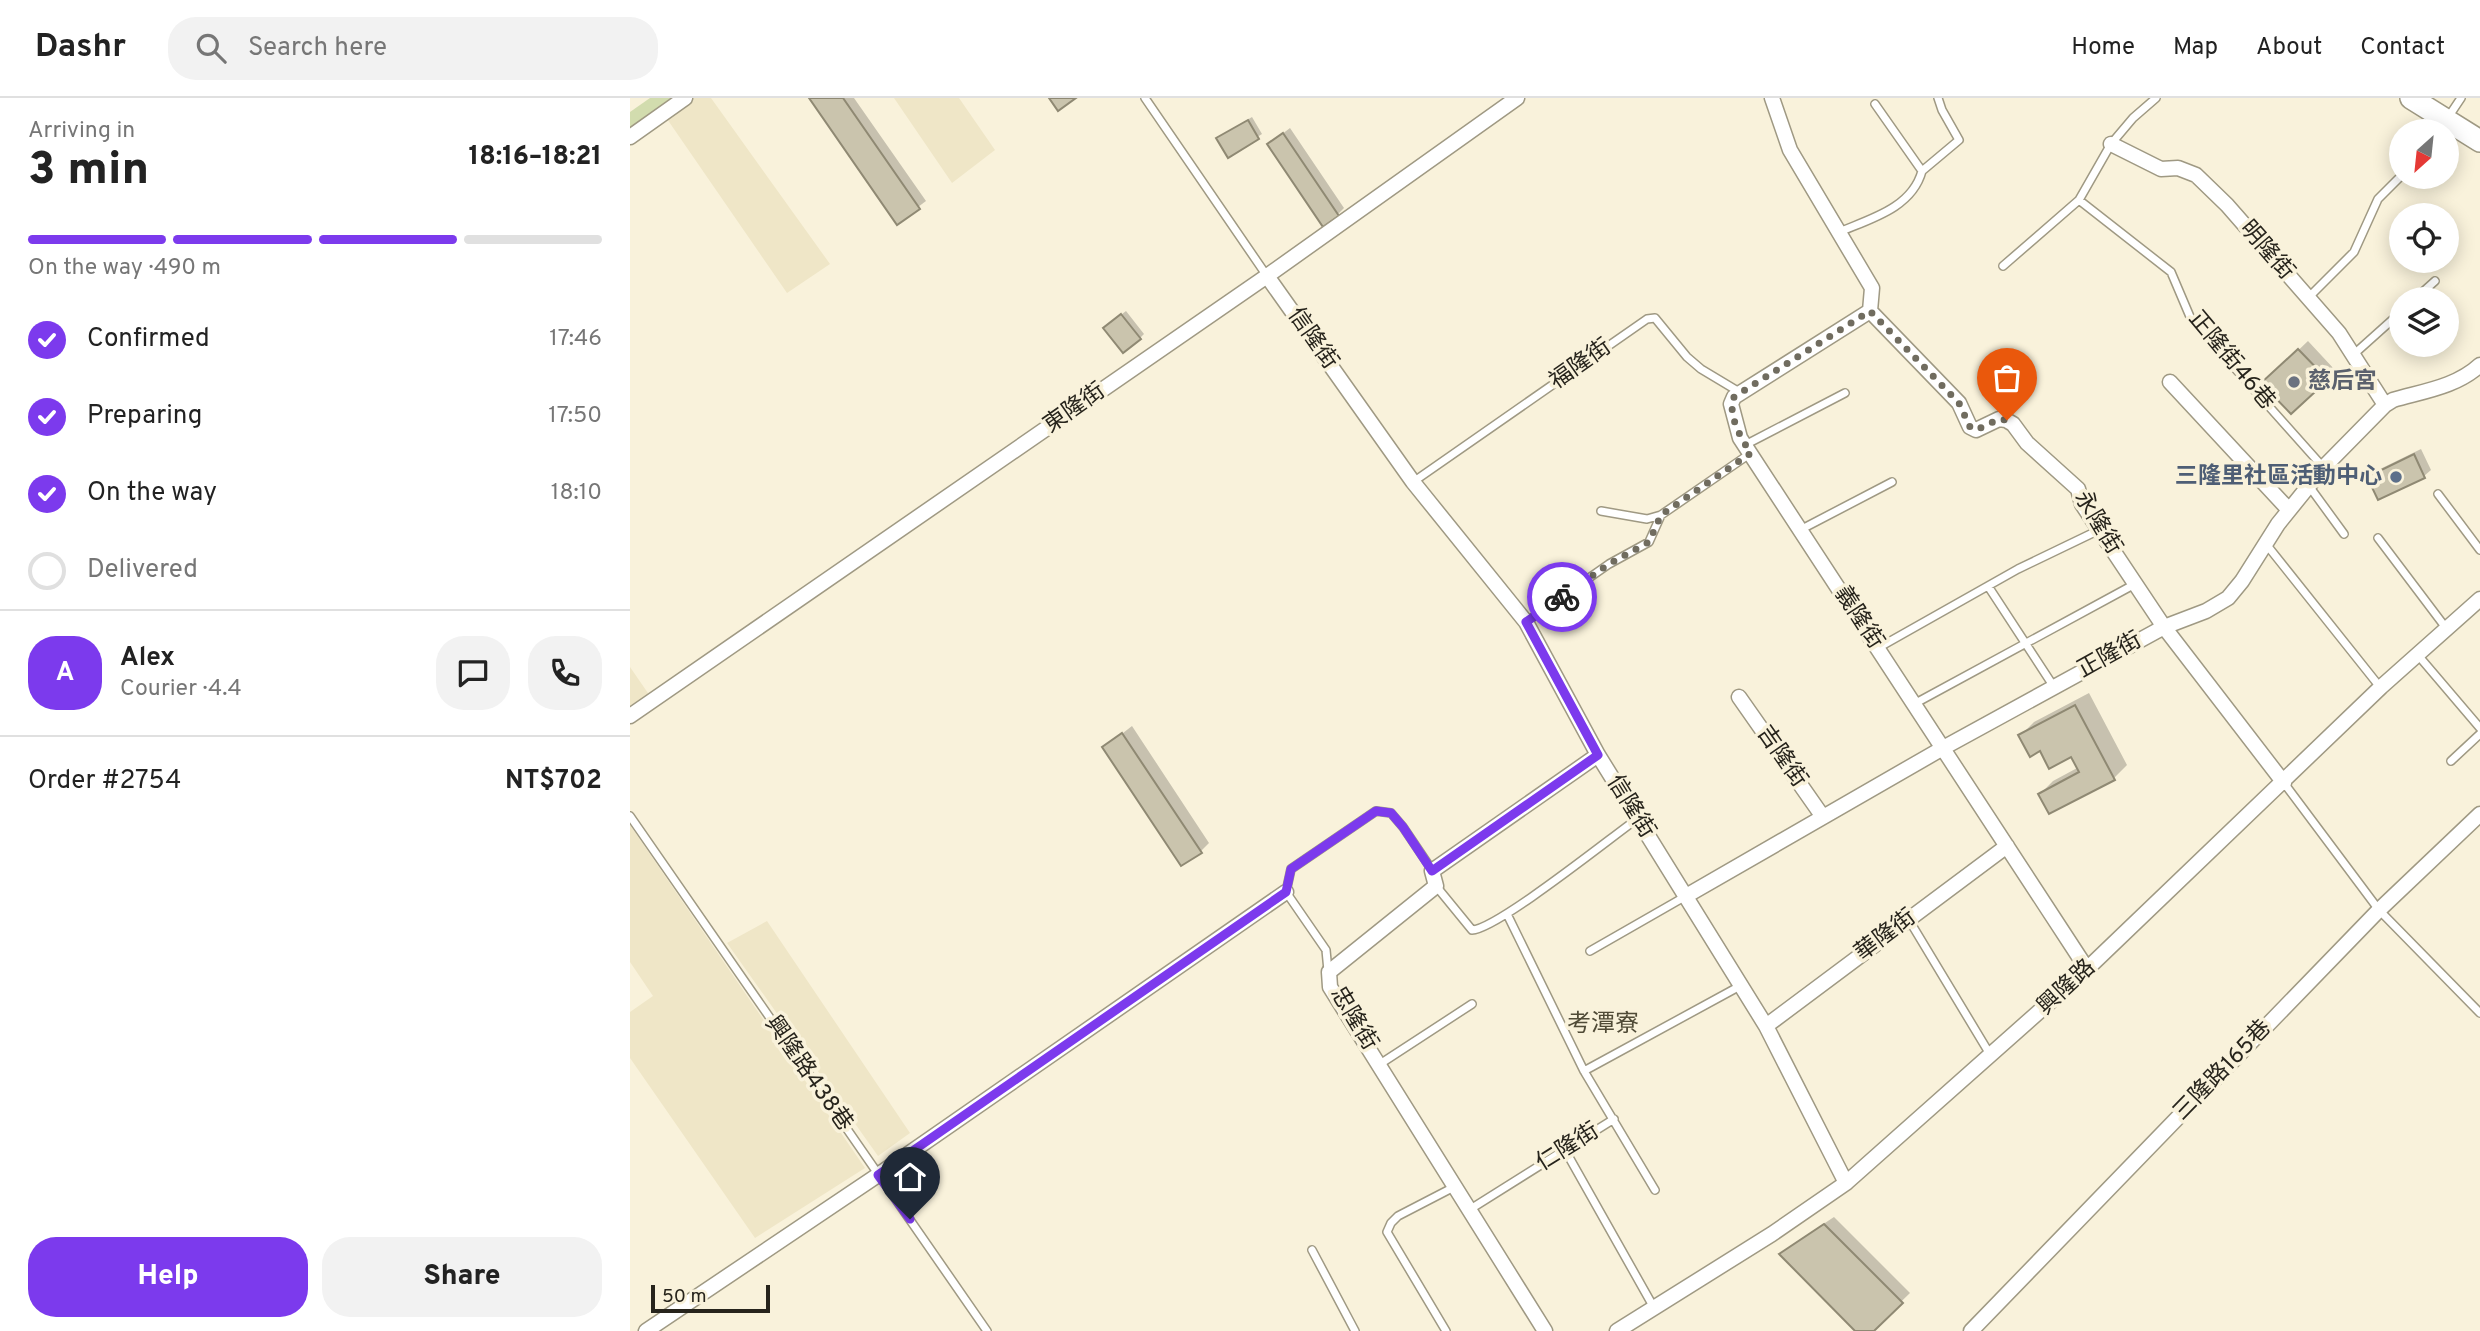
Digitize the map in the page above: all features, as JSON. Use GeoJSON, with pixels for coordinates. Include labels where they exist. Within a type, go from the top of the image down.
{"type":"FeatureCollection","features":[{"type":"Feature","properties":{"kind":"street"},"geometry":{"type":"LineString","coordinates":[[630,137],[685,98]]}},
{"type":"Feature","properties":{"kind":"street","name":"東隆街"},"geometry":{"type":"LineString","coordinates":[[630,716],[1267,276],[1517,98]]}},
{"type":"Feature","properties":{"kind":"street"},"geometry":{"type":"LineString","coordinates":[[1741,393],[1870,311],[1872,288],[1790,150],[1772,98]]}},
{"type":"Feature","properties":{"kind":"street"},"geometry":{"type":"LineString","coordinates":[[2411,98],[2439,119]]}},
{"type":"Feature","properties":{"kind":"street"},"geometry":{"type":"LineString","coordinates":[[2459,131],[2480,141]]}},
{"type":"Feature","properties":{"kind":"street","name":"明隆街"},"geometry":{"type":"LineString","coordinates":[[2111,144],[2161,169],[2178,168],[2196,175],[2227,205],[2339,333],[2385,405]]}},
{"type":"Feature","properties":{"kind":"street","name":"信隆街"},"geometry":{"type":"LineString","coordinates":[[1267,276],[1413,482],[1526,622],[1598,755],[1766,1026],[1846,1183]]}},
{"type":"Feature","properties":{"kind":"street","name":"永隆街"},"geometry":{"type":"LineString","coordinates":[[1870,311],[1959,403],[1970,427],[1976,430],[1999,419],[2007,420],[2027,443],[2078,489],[2082,504],[2164,627],[2284,783]]}},
{"type":"Feature","properties":{"kind":"street","name":"正隆街"},"geometry":{"type":"LineString","coordinates":[[1686,896],[1943,748],[2164,627],[2206,611],[2228,598],[2289,510],[2324,467],[2385,405],[2393,400],[2451,384],[2480,365]]}},
{"type":"Feature","properties":{"kind":"street"},"geometry":{"type":"LineString","coordinates":[[2170,382],[2289,510]]}},
{"type":"Feature","properties":{"kind":"street","name":"義隆街"},"geometry":{"type":"LineString","coordinates":[[1741,393],[1734,397],[1731,404],[1740,438],[2087,969]]}},
{"type":"Feature","properties":{"kind":"street","name":"興隆路"},"geometry":{"type":"LineString","coordinates":[[1617,1331],[1772,1234],[1846,1183],[2087,969],[2417,653],[2480,598]]}},
{"type":"Feature","properties":{"kind":"street","name":"吉隆街"},"geometry":{"type":"LineString","coordinates":[[1739,697],[1823,817]]}},
{"type":"Feature","properties":{"kind":"street"},"geometry":{"type":"LineString","coordinates":[[1436,886],[1432,871],[1598,755]]}},
{"type":"Feature","properties":{"kind":"street","name":"三隆路165巷"},"geometry":{"type":"LineString","coordinates":[[1972,1331],[2379,910],[2480,814]]}},
{"type":"Feature","properties":{"kind":"street","name":"華隆街"},"geometry":{"type":"LineString","coordinates":[[1766,1026],[2007,846]]}},
{"type":"Feature","properties":{"kind":"street","name":"忠隆街"},"geometry":{"type":"LineString","coordinates":[[1436,886],[1329,972],[1330,987],[1545,1331]]}},
{"type":"Feature","properties":{"kind":"street"},"geometry":{"type":"LineString","coordinates":[[646,1331],[878,1175],[1286,892]]}},
{"type":"Feature","properties":{"kind":"lane"},"geometry":{"type":"LineString","coordinates":[[1145,98],[1267,276]]}},
{"type":"Feature","properties":{"kind":"lane"},"geometry":{"type":"LineString","coordinates":[[1838,233],[1889,211],[1906,199],[1920,179],[1922,171],[1959,139],[1938,98]]}},
{"type":"Feature","properties":{"kind":"lane"},"geometry":{"type":"LineString","coordinates":[[2004,266],[2079,200],[2111,144],[2133,118],[2156,98]]}},
{"type":"Feature","properties":{"kind":"lane"},"geometry":{"type":"LineString","coordinates":[[2450,119],[2462,98]]}},
{"type":"Feature","properties":{"kind":"lane"},"geometry":{"type":"LineString","coordinates":[[1875,104],[1922,171]]}},
{"type":"Feature","properties":{"kind":"lane"},"geometry":{"type":"LineString","coordinates":[[2307,298],[2354,252],[2378,199],[2389,188]]}},
{"type":"Feature","properties":{"kind":"lane","name":"正隆街46巷"},"geometry":{"type":"LineString","coordinates":[[2079,200],[2171,272],[2191,319],[2324,467]]}},
{"type":"Feature","properties":{"kind":"lane"},"geometry":{"type":"LineString","coordinates":[[2428,287],[2435,281]]}},
{"type":"Feature","properties":{"kind":"lane","name":"福隆街"},"geometry":{"type":"LineString","coordinates":[[1413,482],[1647,319],[1655,318],[1701,369],[1741,393]]}},
{"type":"Feature","properties":{"kind":"lane"},"geometry":{"type":"LineString","coordinates":[[2353,355],[2389,323]]}},
{"type":"Feature","properties":{"kind":"lane"},"geometry":{"type":"LineString","coordinates":[[1601,511],[1647,519],[1661,515],[1748,449],[1845,393]]}},
{"type":"Feature","properties":{"kind":"lane"},"geometry":{"type":"LineString","coordinates":[[1800,530],[1892,482]]}},
{"type":"Feature","properties":{"kind":"lane"},"geometry":{"type":"LineString","coordinates":[[2309,486],[2344,534]]}},
{"type":"Feature","properties":{"kind":"lane"},"geometry":{"type":"LineString","coordinates":[[2438,494],[2480,550]]}},
{"type":"Feature","properties":{"kind":"lane"},"geometry":{"type":"LineString","coordinates":[[1526,622],[1609,564],[1649,542],[1661,515]]}},
{"type":"Feature","properties":{"kind":"lane"},"geometry":{"type":"LineString","coordinates":[[1878,648],[2018,569],[2099,530]]}},
{"type":"Feature","properties":{"kind":"lane"},"geometry":{"type":"LineString","coordinates":[[2378,538],[2446,628]]}},
{"type":"Feature","properties":{"kind":"lane"},"geometry":{"type":"LineString","coordinates":[[2266,544],[2381,687]]}},
{"type":"Feature","properties":{"kind":"lane"},"geometry":{"type":"LineString","coordinates":[[1914,704],[2135,584]]}},
{"type":"Feature","properties":{"kind":"lane"},"geometry":{"type":"LineString","coordinates":[[1988,586],[2054,687]]}},
{"type":"Feature","properties":{"kind":"lane"},"geometry":{"type":"LineString","coordinates":[[2417,653],[2480,728]]}},
{"type":"Feature","properties":{"kind":"lane"},"geometry":{"type":"LineString","coordinates":[[2451,761],[2480,734]]}},
{"type":"Feature","properties":{"kind":"lane"},"geometry":{"type":"LineString","coordinates":[[2284,783],[2379,910],[2480,1013]]}},
{"type":"Feature","properties":{"kind":"lane"},"geometry":{"type":"LineString","coordinates":[[1329,972],[1326,950],[1286,892],[1291,869],[1376,811],[1391,813],[1432,871]]}},
{"type":"Feature","properties":{"kind":"lane","name":"興隆路438巷"},"geometry":{"type":"LineString","coordinates":[[630,816],[987,1331]]}},
{"type":"Feature","properties":{"kind":"lane"},"geometry":{"type":"LineString","coordinates":[[1436,886],[1472,930],[1478,929],[1507,914],[1637,818]]}},
{"type":"Feature","properties":{"kind":"lane"},"geometry":{"type":"LineString","coordinates":[[1590,951],[1686,896]]}},
{"type":"Feature","properties":{"kind":"lane","name":"仁隆街"},"geometry":{"type":"LineString","coordinates":[[1469,1210],[1614,1119],[1584,1071],[1507,914]]}},
{"type":"Feature","properties":{"kind":"lane"},"geometry":{"type":"LineString","coordinates":[[1909,920],[1992,1056]]}},
{"type":"Feature","properties":{"kind":"lane"},"geometry":{"type":"LineString","coordinates":[[1584,1071],[1740,986]]}},
{"type":"Feature","properties":{"kind":"lane"},"geometry":{"type":"LineString","coordinates":[[1380,1064],[1472,1004]]}},
{"type":"Feature","properties":{"kind":"lane"},"geometry":{"type":"LineString","coordinates":[[1614,1119],[1656,1190]]}},
{"type":"Feature","properties":{"kind":"lane"},"geometry":{"type":"LineString","coordinates":[[1565,1150],[1653,1306]]}},
{"type":"Feature","properties":{"kind":"lane"},"geometry":{"type":"LineString","coordinates":[[1446,1331],[1387,1232],[1398,1216],[1454,1187]]}},
{"type":"Feature","properties":{"kind":"lane"},"geometry":{"type":"LineString","coordinates":[[1312,1251],[1356,1331]]}},
{"type":"Feature","properties":{"kind":"shaded area"},"geometry":{"type":"Polygon","coordinates":[[[691,98],[711,98],[830,264],[787,293],[665,116],[691,98]]]}},
{"type":"Feature","properties":{"kind":"shaded area"},"geometry":{"type":"Polygon","coordinates":[[[894,98],[959,98],[995,150],[952,183],[894,98]]]}},
{"type":"Feature","properties":{"kind":"shaded area"},"geometry":{"type":"Polygon","coordinates":[[[630,667],[650,696],[630,709],[630,667]]]}},
{"type":"Feature","properties":{"kind":"shaded area"},"geometry":{"type":"Polygon","coordinates":[[[630,825],[865,1168],[755,1238],[630,1058],[630,1012],[653,996],[630,962],[630,825]]]}},
{"type":"Feature","properties":{"kind":"shaded area"},"geometry":{"type":"Polygon","coordinates":[[[767,921],[910,1133],[878,1156],[727,943],[767,921]]]}},
{"type":"Feature","properties":{"kind":"green space"},"geometry":{"type":"Polygon","coordinates":[[[650,98],[685,98],[630,137],[630,112],[650,98]]]}},
{"type":"Feature","properties":{"kind":"building"},"geometry":{"type":"Polygon","coordinates":[[[809,98],[843,98],[920,209],[897,225],[809,98]]]}},
{"type":"Feature","properties":{"kind":"building"},"geometry":{"type":"Polygon","coordinates":[[[1049,98],[1076,98],[1058,111],[1049,98]]]}},
{"type":"Feature","properties":{"kind":"building"},"geometry":{"type":"Polygon","coordinates":[[[1248,120],[1259,139],[1228,158],[1216,138],[1248,120]]]}},
{"type":"Feature","properties":{"kind":"building"},"geometry":{"type":"Polygon","coordinates":[[[1283,133],[1339,216],[1323,227],[1267,144],[1283,133]]]}},
{"type":"Feature","properties":{"kind":"building"},"geometry":{"type":"Polygon","coordinates":[[[1121,314],[1141,339],[1123,353],[1103,328],[1121,314]]]}},
{"type":"Feature","properties":{"kind":"building","name":"慈后宮"},"geometry":{"type":"Polygon","coordinates":[[[2298,349],[2328,380],[2291,414],[2261,383],[2298,349]]]}},
{"type":"Feature","properties":{"kind":"building","name":"三隆里社區活動中心"},"geometry":{"type":"Polygon","coordinates":[[[2414,454],[2425,478],[2378,500],[2367,477],[2414,454]]]}},
{"type":"Feature","properties":{"kind":"building"},"geometry":{"type":"Polygon","coordinates":[[[2075,705],[2115,780],[2049,814],[2038,794],[2079,772],[2071,757],[2049,769],[2040,751],[2030,757],[2018,735],[2075,705]]]}},
{"type":"Feature","properties":{"kind":"building"},"geometry":{"type":"Polygon","coordinates":[[[1122,733],[1202,853],[1181,866],[1102,747],[1122,733]]]}},
{"type":"Feature","properties":{"kind":"building"},"geometry":{"type":"Polygon","coordinates":[[[1824,1224],[1903,1303],[1874,1331],[1855,1331],[1779,1254],[1824,1224]]]}},
{"type":"Feature","properties":{"kind":"way so far"},"geometry":{"type":"LineString","coordinates":[[1562,597],[1609,564],[1649,542],[1661,515],[1751,453],[1740,438],[1731,404],[1734,397],[1870,311],[1959,403],[1970,427],[1976,430],[1999,419],[2007,420]]}},
{"type":"Feature","properties":{"kind":"place","name":"慈后宮"},"geometry":{"type":"Point","coordinates":[2294,382]}},
{"type":"Feature","properties":{"kind":"place","name":"三隆里社區活動中心"},"geometry":{"type":"Point","coordinates":[2396,477]}},
{"type":"Feature","properties":{"kind":"district","name":"考潭寮"},"geometry":{"type":"Point","coordinates":[1603,1025]}},
{"type":"Feature","properties":{"kind":"route"},"geometry":{"type":"LineString","coordinates":[[910,1219],[878,1175],[1286,892],[1291,869],[1376,811],[1391,813],[1432,871],[1598,755],[1526,622],[1562,597]]}}]}
